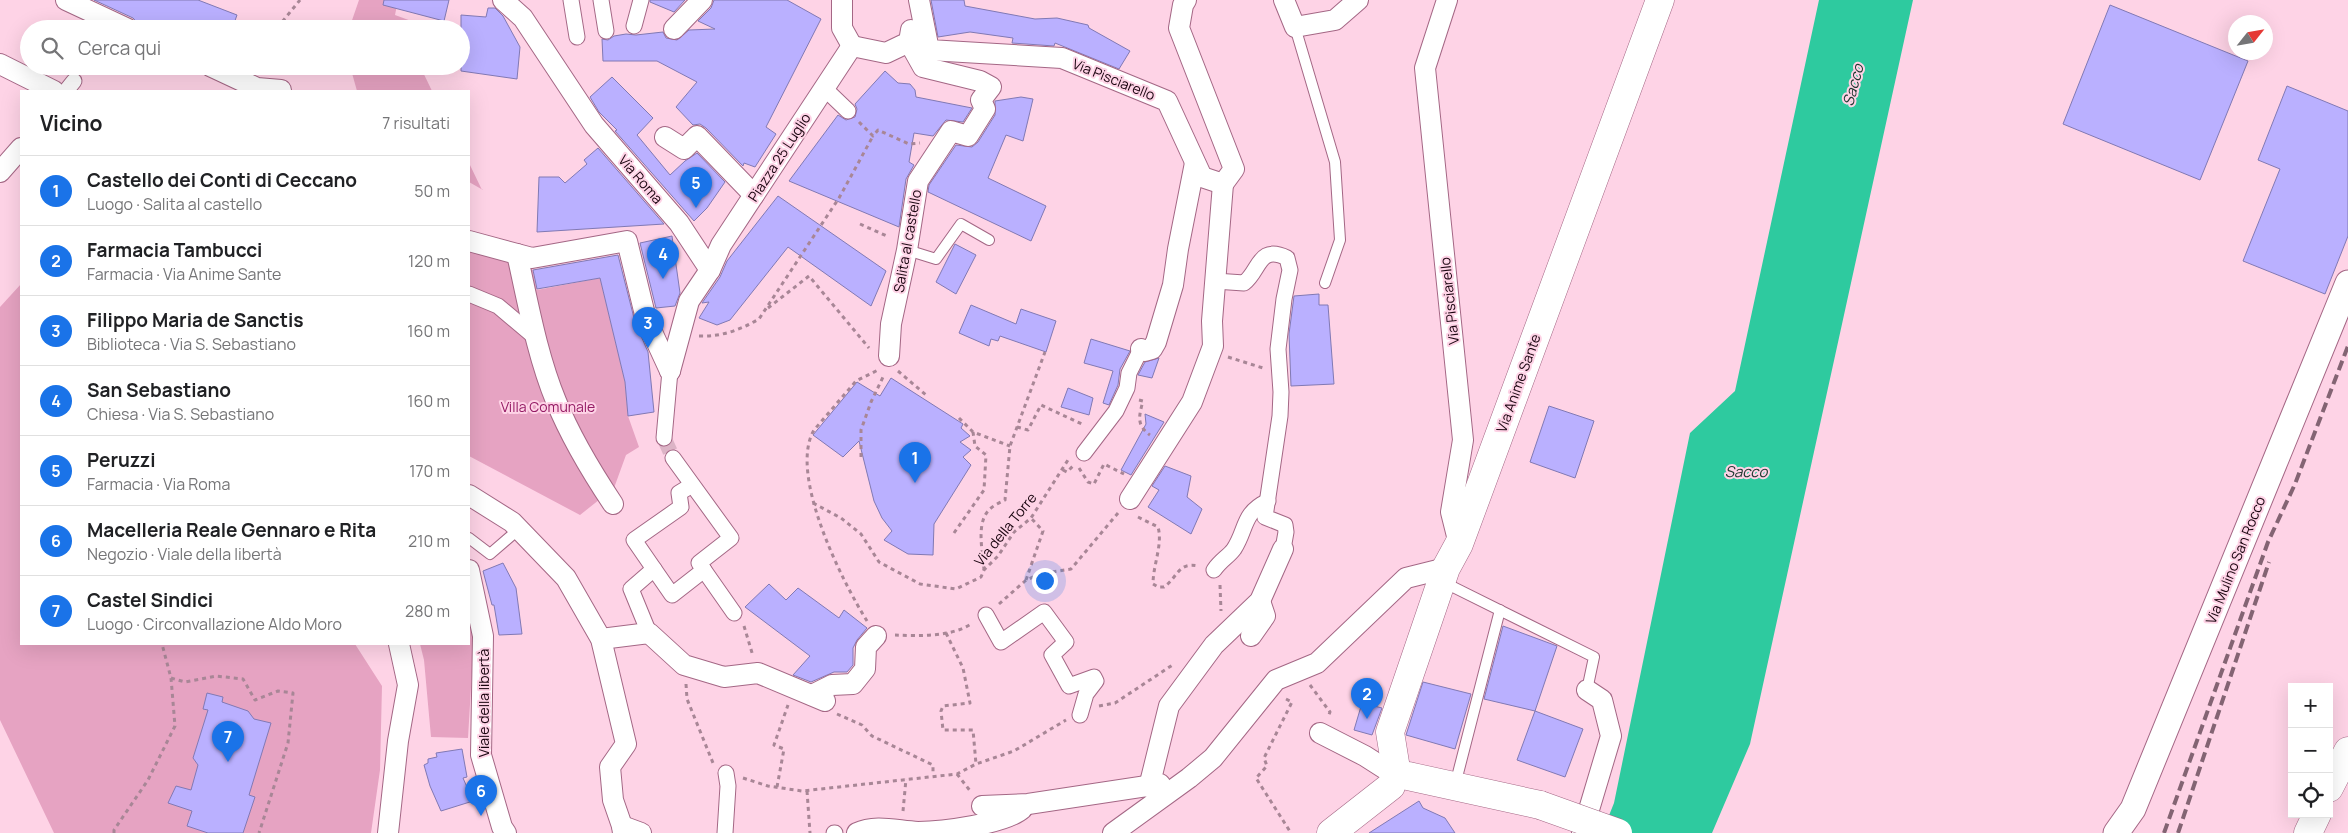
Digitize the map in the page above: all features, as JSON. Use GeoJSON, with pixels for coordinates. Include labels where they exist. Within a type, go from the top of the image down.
{"type":"FeatureCollection","features":[{"type":"Feature","properties":{"kind":"main road","name":"Via Anime Sante"},"geometry":{"type":"LineString","coordinates":[[1396,776],[1390,732],[1444,575],[1458,544],[1660,0]]}},
{"type":"Feature","properties":{"kind":"main road"},"geometry":{"type":"LineString","coordinates":[[2333,780],[2348,751]]}},
{"type":"Feature","properties":{"kind":"main road"},"geometry":{"type":"LineString","coordinates":[[1331,833],[1396,776],[1455,785],[1540,805],[1618,833]]}},
{"type":"Feature","properties":{"kind":"main road"},"geometry":{"type":"LineString","coordinates":[[2308,833],[2315,818]]}},
{"type":"Feature","properties":{"kind":"street"},"geometry":{"type":"LineString","coordinates":[[66,0],[98,20]]}},
{"type":"Feature","properties":{"kind":"street","name":"Via Roma"},"geometry":{"type":"LineString","coordinates":[[505,0],[523,18],[594,126],[679,223],[710,270]]}},
{"type":"Feature","properties":{"kind":"street"},"geometry":{"type":"LineString","coordinates":[[570,0],[577,37]]}},
{"type":"Feature","properties":{"kind":"street"},"geometry":{"type":"LineString","coordinates":[[602,0],[606,31]]}},
{"type":"Feature","properties":{"kind":"street"},"geometry":{"type":"LineString","coordinates":[[634,26],[642,0]]}},
{"type":"Feature","properties":{"kind":"street"},"geometry":{"type":"LineString","coordinates":[[674,30],[702,0]]}},
{"type":"Feature","properties":{"kind":"street"},"geometry":{"type":"LineString","coordinates":[[842,0],[842,28],[852,46],[886,53],[910,42],[913,12],[906,0]]}},
{"type":"Feature","properties":{"kind":"street","name":"Via Pisciarello"},"geometry":{"type":"LineString","coordinates":[[920,0],[929,50],[1062,58],[1167,101],[1202,177],[1222,184]]}},
{"type":"Feature","properties":{"kind":"street"},"geometry":{"type":"LineString","coordinates":[[1284,0],[1296,27],[1336,20],[1358,0]]}},
{"type":"Feature","properties":{"kind":"street","name":"Via Pisciarello"},"geometry":{"type":"LineString","coordinates":[[1447,0],[1425,68],[1463,440],[1451,512],[1458,544]]}},
{"type":"Feature","properties":{"kind":"street"},"geometry":{"type":"LineString","coordinates":[[1132,496],[1192,402],[1211,352],[1222,184],[1234,169],[1179,28],[1183,2]]}},
{"type":"Feature","properties":{"kind":"street","name":"Salita al castello"},"geometry":{"type":"LineString","coordinates":[[888,362],[892,324],[918,181],[951,131],[968,136],[985,109],[981,100],[991,87],[980,81],[923,67],[910,42]]}},
{"type":"Feature","properties":{"kind":"street","name":"Piazza 25 Luglio"},"geometry":{"type":"LineString","coordinates":[[710,270],[721,245],[852,46]]}},
{"type":"Feature","properties":{"kind":"street"},"geometry":{"type":"LineString","coordinates":[[0,64],[20,74]]}},
{"type":"Feature","properties":{"kind":"street"},"geometry":{"type":"LineString","coordinates":[[22,75],[52,90]]}},
{"type":"Feature","properties":{"kind":"street"},"geometry":{"type":"LineString","coordinates":[[229,75],[257,88],[276,90]]}},
{"type":"Feature","properties":{"kind":"street"},"geometry":{"type":"LineString","coordinates":[[824,88],[848,112]]}},
{"type":"Feature","properties":{"kind":"street"},"geometry":{"type":"LineString","coordinates":[[665,137],[684,150],[697,136],[754,195]]}},
{"type":"Feature","properties":{"kind":"street"},"geometry":{"type":"LineString","coordinates":[[0,172],[20,149]]}},
{"type":"Feature","properties":{"kind":"street"},"geometry":{"type":"LineString","coordinates":[[1078,453],[1105,428],[1124,394],[1129,374],[1141,349],[1145,351],[1152,349],[1156,342],[1173,286],[1178,249],[1195,163]]}},
{"type":"Feature","properties":{"kind":"street"},"geometry":{"type":"LineString","coordinates":[[470,241],[532,258],[627,241],[646,319],[670,371]]}},
{"type":"Feature","properties":{"kind":"street"},"geometry":{"type":"LineString","coordinates":[[517,254],[536,338],[556,401],[588,466],[613,504]]}},
{"type":"Feature","properties":{"kind":"street"},"geometry":{"type":"LineString","coordinates":[[1149,787],[1169,706],[1214,644],[1260,601],[1283,549],[1286,532],[1285,525],[1265,517],[1281,400],[1278,344],[1290,270],[1287,258],[1280,254],[1269,254],[1260,259],[1250,278],[1244,283],[1215,281]]}},
{"type":"Feature","properties":{"kind":"street"},"geometry":{"type":"LineString","coordinates":[[664,438],[670,371],[680,334],[689,302],[710,270]]}},
{"type":"Feature","properties":{"kind":"street","name":"Via Mulino San Rocco"},"geometry":{"type":"LineString","coordinates":[[2116,833],[2133,809],[2348,283]]}},
{"type":"Feature","properties":{"kind":"street"},"geometry":{"type":"LineString","coordinates":[[470,294],[498,306],[536,338]]}},
{"type":"Feature","properties":{"kind":"street"},"geometry":{"type":"LineString","coordinates":[[673,458],[731,538],[699,563],[734,612]]}},
{"type":"Feature","properties":{"kind":"street"},"geometry":{"type":"LineString","coordinates":[[692,484],[679,493],[682,507],[634,540],[672,595],[704,570]]}},
{"type":"Feature","properties":{"kind":"street"},"geometry":{"type":"LineString","coordinates":[[470,496],[512,522],[566,578],[601,639],[626,744],[610,767],[613,800],[629,831]]}},
{"type":"Feature","properties":{"kind":"street"},"geometry":{"type":"LineString","coordinates":[[1214,570],[1221,560],[1234,549],[1247,518],[1253,510],[1268,501]]}},
{"type":"Feature","properties":{"kind":"street"},"geometry":{"type":"LineString","coordinates":[[654,569],[631,589],[649,633],[684,665],[724,676],[758,673],[810,695],[832,685],[853,684],[865,669],[866,647],[876,636]]}},
{"type":"Feature","properties":{"kind":"street","name":"Viale della libertà"},"geometry":{"type":"LineString","coordinates":[[470,575],[483,636],[481,756],[502,827],[506,833]]}},
{"type":"Feature","properties":{"kind":"street"},"geometry":{"type":"LineString","coordinates":[[1113,833],[1189,778],[1213,758],[1276,680],[1317,663],[1406,578],[1444,575]]}},
{"type":"Feature","properties":{"kind":"street"},"geometry":{"type":"LineString","coordinates":[[1251,636],[1265,616],[1260,601]]}},
{"type":"Feature","properties":{"kind":"street"},"geometry":{"type":"LineString","coordinates":[[986,615],[1001,642],[1044,612],[1066,642],[1052,655],[1069,686],[1094,677],[1096,681],[1086,694],[1080,714]]}},
{"type":"Feature","properties":{"kind":"street"},"geometry":{"type":"LineString","coordinates":[[601,639],[649,633]]}},
{"type":"Feature","properties":{"kind":"street"},"geometry":{"type":"LineString","coordinates":[[388,833],[398,741],[408,685],[399,645]]}},
{"type":"Feature","properties":{"kind":"street"},"geometry":{"type":"LineString","coordinates":[[1582,833],[1611,736],[1602,700],[1587,690]]}},
{"type":"Feature","properties":{"kind":"street"},"geometry":{"type":"LineString","coordinates":[[1320,733],[1365,756],[1396,776]]}},
{"type":"Feature","properties":{"kind":"street"},"geometry":{"type":"LineString","coordinates":[[725,833],[728,786],[726,774]]}},
{"type":"Feature","properties":{"kind":"street"},"geometry":{"type":"LineString","coordinates":[[982,806],[1028,804],[1149,787],[1189,778]]}},
{"type":"Feature","properties":{"kind":"street"},"geometry":{"type":"LineString","coordinates":[[857,833],[868,828],[919,832],[972,826],[1015,816],[1028,804]]}},
{"type":"Feature","properties":{"kind":"lane"},"geometry":{"type":"LineString","coordinates":[[1296,27],[1335,162],[1340,240],[1325,283]]}},
{"type":"Feature","properties":{"kind":"lane"},"geometry":{"type":"LineString","coordinates":[[907,247],[936,259],[961,224],[989,240]]}},
{"type":"Feature","properties":{"kind":"lane"},"geometry":{"type":"LineString","coordinates":[[470,539],[490,554],[519,529]]}},
{"type":"Feature","properties":{"kind":"lane"},"geometry":{"type":"LineString","coordinates":[[1444,575],[1500,610],[1594,657],[1587,690]]}},
{"type":"Feature","properties":{"kind":"lane"},"geometry":{"type":"LineString","coordinates":[[1455,785],[1500,610]]}},
{"type":"Feature","properties":{"kind":"path"},"geometry":{"type":"LineString","coordinates":[[284,20],[300,0]]}},
{"type":"Feature","properties":{"kind":"path"},"geometry":{"type":"LineString","coordinates":[[848,112],[873,136]]}},
{"type":"Feature","properties":{"kind":"path"},"geometry":{"type":"LineString","coordinates":[[680,334],[716,337],[747,326],[759,318],[839,198],[878,130],[909,144],[929,142],[940,148]]}},
{"type":"Feature","properties":{"kind":"path"},"geometry":{"type":"LineString","coordinates":[[860,224],[907,247]]}},
{"type":"Feature","properties":{"kind":"path"},"geometry":{"type":"LineString","coordinates":[[765,310],[809,276],[888,362],[926,395]]}},
{"type":"Feature","properties":{"kind":"path"},"geometry":{"type":"LineString","coordinates":[[1211,352],[1267,370],[1278,344]]}},
{"type":"Feature","properties":{"kind":"path"},"geometry":{"type":"LineString","coordinates":[[984,570],[982,535],[984,518],[989,510],[1004,500],[1010,446],[1044,352]]}},
{"type":"Feature","properties":{"kind":"path"},"geometry":{"type":"LineString","coordinates":[[861,457],[861,430],[870,402],[888,362]]}},
{"type":"Feature","properties":{"kind":"path"},"geometry":{"type":"LineString","coordinates":[[888,362],[856,381],[810,436],[807,460],[812,503],[853,599],[876,636],[913,636],[946,633],[965,628],[986,615],[1025,581],[1039,574],[1071,569],[1132,496]]}},
{"type":"Feature","properties":{"kind":"path"},"geometry":{"type":"LineString","coordinates":[[1124,394],[1142,401],[1138,419],[1142,429],[1165,445]]}},
{"type":"Feature","properties":{"kind":"path"},"geometry":{"type":"LineString","coordinates":[[1017,427],[1028,430],[1041,405],[1084,423],[1082,431]]}},
{"type":"Feature","properties":{"kind":"path"},"geometry":{"type":"LineString","coordinates":[[959,418],[973,432],[1010,446]]}},
{"type":"Feature","properties":{"kind":"path"},"geometry":{"type":"LineString","coordinates":[[954,533],[984,490],[986,455],[975,446],[973,432]]}},
{"type":"Feature","properties":{"kind":"path"},"geometry":{"type":"LineString","coordinates":[[1063,470],[1067,472],[1078,453],[1086,455],[1079,470],[1088,482],[1094,484],[1104,464],[1132,496],[1145,522],[1158,527],[1160,536],[1153,573],[1153,584],[1158,587],[1164,587],[1181,568],[1188,564],[1214,570],[1219,578],[1221,612],[1214,644]]}},
{"type":"Feature","properties":{"kind":"path","name":"Via della Torre"},"geometry":{"type":"LineString","coordinates":[[812,503],[841,518],[861,534],[879,562],[920,584],[956,589],[981,577],[984,570],[998,556],[1014,532],[1031,518],[1063,470],[1078,453]]}},
{"type":"Feature","properties":{"kind":"path"},"geometry":{"type":"LineString","coordinates":[[1025,581],[1043,531],[1031,518]]}},
{"type":"Feature","properties":{"kind":"path"},"geometry":{"type":"LineString","coordinates":[[734,612],[745,627],[753,657]]}},
{"type":"Feature","properties":{"kind":"path"},"geometry":{"type":"LineString","coordinates":[[946,633],[963,668],[970,703],[943,706],[941,711],[943,730],[973,730],[976,764]]}},
{"type":"Feature","properties":{"kind":"path"},"geometry":{"type":"LineString","coordinates":[[114,833],[114,830],[148,780],[175,726],[171,678],[162,645]]}},
{"type":"Feature","properties":{"kind":"path"},"geometry":{"type":"LineString","coordinates":[[684,665],[687,699],[714,763],[726,774],[777,788],[807,791],[934,775],[957,774],[976,764],[1014,751],[1062,722],[1099,706],[1115,703],[1180,660]]}},
{"type":"Feature","properties":{"kind":"path"},"geometry":{"type":"LineString","coordinates":[[171,678],[185,682],[216,676],[243,679],[255,700],[278,691],[293,693],[288,743],[259,833]]}},
{"type":"Feature","properties":{"kind":"path"},"geometry":{"type":"LineString","coordinates":[[1307,681],[1330,712],[1320,733]]}},
{"type":"Feature","properties":{"kind":"path"},"geometry":{"type":"LineString","coordinates":[[1290,833],[1256,778],[1267,766],[1264,758],[1292,702],[1284,698],[1292,693]]}},
{"type":"Feature","properties":{"kind":"path"},"geometry":{"type":"LineString","coordinates":[[777,788],[784,749],[774,745],[810,695],[830,710],[862,725],[872,736],[933,765],[934,775]]}},
{"type":"Feature","properties":{"kind":"path"},"geometry":{"type":"LineString","coordinates":[[902,830],[906,779]]}},
{"type":"Feature","properties":{"kind":"path"},"geometry":{"type":"LineString","coordinates":[[807,791],[810,833]]}},
{"type":"Feature","properties":{"kind":"green space"},"geometry":{"type":"Polygon","coordinates":[[[359,0],[398,0],[395,15],[409,20],[352,20],[359,0]]]}},
{"type":"Feature","properties":{"kind":"green space"},"geometry":{"type":"Polygon","coordinates":[[[353,75],[424,75],[432,90],[357,90],[353,75]]]}},
{"type":"Feature","properties":{"kind":"green space"},"geometry":{"type":"Polygon","coordinates":[[[470,165],[482,189],[470,183],[470,165]]]}},
{"type":"Feature","properties":{"kind":"green space","name":"Villa Comunale"},"geometry":{"type":"Polygon","coordinates":[[[470,251],[532,267],[537,290],[600,278],[625,382],[628,416],[639,447],[626,455],[614,488],[580,515],[470,457],[470,251]]]}},
{"type":"Feature","properties":{"kind":"green space"},"geometry":{"type":"Polygon","coordinates":[[[20,285],[20,645],[356,645],[382,686],[380,770],[371,833],[54,833],[0,720],[0,307],[20,285]]]}},
{"type":"Feature","properties":{"kind":"green space"},"geometry":{"type":"Polygon","coordinates":[[[470,616],[474,637],[468,738],[431,737],[424,660],[420,645],[470,645],[470,616]]]}},
{"type":"Feature","properties":{"kind":"water","name":"Sacco"},"geometry":{"type":"Polygon","coordinates":[[[1819,0],[1913,0],[1750,744],[1712,833],[1602,833],[1614,803],[1690,433],[1735,391],[1819,0]]]}},
{"type":"Feature","properties":{"kind":"building"},"geometry":{"type":"Polygon","coordinates":[[[94,0],[198,0],[237,15],[235,20],[135,20],[94,0]]]}},
{"type":"Feature","properties":{"kind":"building"},"geometry":{"type":"Polygon","coordinates":[[[384,0],[449,0],[444,20],[383,5],[384,0]]]}},
{"type":"Feature","properties":{"kind":"building"},"geometry":{"type":"Polygon","coordinates":[[[650,0],[685,0],[674,12],[650,2],[650,0]]]}},
{"type":"Feature","properties":{"kind":"building"},"geometry":{"type":"Polygon","coordinates":[[[714,0],[787,0],[821,19],[766,127],[776,134],[755,167],[744,163],[743,166],[706,128],[700,124],[693,125],[676,107],[697,82],[657,61],[603,61],[602,39],[608,40],[614,36],[626,34],[636,35],[663,32],[666,38],[677,40],[689,30],[715,29],[698,21],[711,8],[714,0]]]}},
{"type":"Feature","properties":{"kind":"building"},"geometry":{"type":"Polygon","coordinates":[[[931,0],[964,0],[965,6],[1035,19],[1057,18],[1088,25],[1089,28],[1130,51],[1119,69],[1055,43],[1054,46],[1012,43],[1013,38],[970,32],[938,37],[931,0]]]}},
{"type":"Feature","properties":{"kind":"building"},"geometry":{"type":"Polygon","coordinates":[[[2110,5],[2228,53],[2228,60],[2248,61],[2200,180],[2063,124],[2110,5]]]}},
{"type":"Feature","properties":{"kind":"building"},"geometry":{"type":"Polygon","coordinates":[[[488,8],[495,8],[503,16],[520,47],[517,79],[470,72],[470,20],[461,20],[461,15],[486,17],[488,8]]]}},
{"type":"Feature","properties":{"kind":"building"},"geometry":{"type":"Polygon","coordinates":[[[885,71],[898,83],[910,84],[915,90],[916,97],[972,108],[963,122],[946,120],[933,136],[914,133],[909,162],[914,165],[906,179],[899,227],[789,181],[838,115],[846,120],[855,117],[857,109],[855,104],[885,71]]]}},
{"type":"Feature","properties":{"kind":"building"},"geometry":{"type":"Polygon","coordinates":[[[612,77],[653,118],[637,135],[670,175],[697,153],[725,182],[707,208],[694,221],[615,131],[617,130],[599,112],[590,97],[612,77]]]}},
{"type":"Feature","properties":{"kind":"building"},"geometry":{"type":"Polygon","coordinates":[[[2287,86],[2348,111],[2348,236],[2325,294],[2243,261],[2280,169],[2258,160],[2287,86]]]}},
{"type":"Feature","properties":{"kind":"building"},"geometry":{"type":"Polygon","coordinates":[[[1021,97],[1033,99],[1023,141],[1006,135],[988,178],[1046,206],[1031,241],[928,192],[929,185],[956,145],[972,147],[978,142],[995,115],[995,101],[1021,97]]]}},
{"type":"Feature","properties":{"kind":"building"},"geometry":{"type":"Polygon","coordinates":[[[598,148],[664,224],[537,232],[539,177],[559,177],[565,183],[587,164],[584,160],[598,148]]]}},
{"type":"Feature","properties":{"kind":"building"},"geometry":{"type":"Polygon","coordinates":[[[778,196],[886,271],[871,306],[788,247],[730,320],[717,325],[699,318],[709,302],[702,303],[720,277],[727,261],[778,196]]]}},
{"type":"Feature","properties":{"kind":"building"},"geometry":{"type":"Polygon","coordinates":[[[672,236],[680,293],[675,306],[656,308],[640,243],[672,236]]]}},
{"type":"Feature","properties":{"kind":"building"},"geometry":{"type":"Polygon","coordinates":[[[955,244],[976,255],[956,294],[936,282],[955,244]]]}},
{"type":"Feature","properties":{"kind":"building"},"geometry":{"type":"Polygon","coordinates":[[[618,255],[635,322],[648,352],[654,412],[628,416],[625,382],[600,278],[537,289],[533,270],[618,255]]]}},
{"type":"Feature","properties":{"kind":"building"},"geometry":{"type":"Polygon","coordinates":[[[1319,294],[1319,305],[1328,305],[1334,384],[1291,386],[1289,334],[1294,296],[1319,294]]]}},
{"type":"Feature","properties":{"kind":"building"},"geometry":{"type":"Polygon","coordinates":[[[971,305],[1016,324],[1021,309],[1056,321],[1046,352],[1000,336],[998,341],[991,339],[989,346],[959,333],[971,305]]]}},
{"type":"Feature","properties":{"kind":"building"},"geometry":{"type":"Polygon","coordinates":[[[1091,339],[1130,351],[1120,369],[1118,385],[1109,405],[1103,403],[1113,371],[1084,363],[1091,339]]]}},
{"type":"Feature","properties":{"kind":"building"},"geometry":{"type":"Polygon","coordinates":[[[1159,358],[1152,378],[1138,375],[1145,362],[1159,358]]]}},
{"type":"Feature","properties":{"kind":"building"},"geometry":{"type":"Polygon","coordinates":[[[891,378],[963,424],[961,428],[970,436],[960,442],[971,450],[963,457],[971,465],[934,524],[933,555],[908,554],[884,540],[892,531],[882,518],[874,501],[859,441],[843,457],[813,435],[857,382],[880,396],[891,378]]]}},
{"type":"Feature","properties":{"kind":"building"},"geometry":{"type":"Polygon","coordinates":[[[1068,388],[1093,398],[1089,415],[1061,407],[1068,388]]]}},
{"type":"Feature","properties":{"kind":"building"},"geometry":{"type":"Polygon","coordinates":[[[1549,406],[1594,421],[1575,478],[1530,462],[1549,406]]]}},
{"type":"Feature","properties":{"kind":"building"},"geometry":{"type":"Polygon","coordinates":[[[1145,414],[1164,422],[1131,475],[1121,470],[1146,424],[1145,414]]]}},
{"type":"Feature","properties":{"kind":"building"},"geometry":{"type":"Polygon","coordinates":[[[1165,466],[1191,476],[1187,497],[1202,509],[1191,534],[1148,507],[1159,490],[1152,486],[1165,466]]]}},
{"type":"Feature","properties":{"kind":"building"},"geometry":{"type":"Polygon","coordinates":[[[503,563],[516,588],[522,634],[499,635],[494,605],[492,605],[483,571],[503,563]]]}},
{"type":"Feature","properties":{"kind":"building"},"geometry":{"type":"Polygon","coordinates":[[[769,584],[786,600],[798,588],[839,618],[844,610],[867,628],[853,648],[853,665],[847,672],[834,672],[811,682],[793,675],[810,656],[745,607],[769,584]]]}},
{"type":"Feature","properties":{"kind":"building"},"geometry":{"type":"Polygon","coordinates":[[[1503,626],[1557,646],[1535,711],[1484,699],[1503,626]]]}},
{"type":"Feature","properties":{"kind":"building"},"geometry":{"type":"Polygon","coordinates":[[[1423,682],[1471,694],[1455,749],[1406,735],[1423,682]]]}},
{"type":"Feature","properties":{"kind":"building"},"geometry":{"type":"Polygon","coordinates":[[[207,693],[223,697],[222,702],[248,711],[254,719],[271,723],[249,795],[255,797],[243,833],[208,833],[187,826],[192,811],[168,803],[176,786],[191,790],[198,765],[193,758],[208,710],[203,709],[207,693]]]}},
{"type":"Feature","properties":{"kind":"building"},"geometry":{"type":"Polygon","coordinates":[[[1362,703],[1382,708],[1372,735],[1354,730],[1362,703]]]}},
{"type":"Feature","properties":{"kind":"building"},"geometry":{"type":"Polygon","coordinates":[[[1535,711],[1583,729],[1565,777],[1517,760],[1535,711]]]}},
{"type":"Feature","properties":{"kind":"building"},"geometry":{"type":"Polygon","coordinates":[[[462,749],[467,777],[463,778],[473,801],[441,811],[430,786],[424,765],[428,763],[428,759],[437,757],[436,753],[462,749]]]}},
{"type":"Feature","properties":{"kind":"building"},"geometry":{"type":"Polygon","coordinates":[[[1419,801],[1423,808],[1445,818],[1455,833],[1369,833],[1419,801]]]}},
{"type":"Feature","properties":{"kind":"tunnel"},"geometry":{"type":"LineString","coordinates":[[664,438],[673,458]]}},
{"type":"Feature","properties":{"kind":"railway"},"geometry":{"type":"LineString","coordinates":[[2164,833],[2268,542],[2295,484],[2348,346]]}},
{"type":"Feature","properties":{"kind":"railway"},"geometry":{"type":"LineString","coordinates":[[2178,833],[2269,562]]}},
{"type":"Feature","properties":{"kind":"place","name":"Peruzzi"},"geometry":{"type":"Point","coordinates":[696,208]}},
{"type":"Feature","properties":{"kind":"place","name":"San Sebastiano"},"geometry":{"type":"Point","coordinates":[663,279]}},
{"type":"Feature","properties":{"kind":"place","name":"Filippo Maria de Sanctis"},"geometry":{"type":"Point","coordinates":[648,348]}},
{"type":"Feature","properties":{"kind":"place","name":"Castello dei Conti di Ceccano"},"geometry":{"type":"Point","coordinates":[915,483]}},
{"type":"Feature","properties":{"kind":"place","name":"Farmacia Tambucci"},"geometry":{"type":"Point","coordinates":[1367,719]}},
{"type":"Feature","properties":{"kind":"place","name":"Castel Sindici"},"geometry":{"type":"Point","coordinates":[228,762]}},
{"type":"Feature","properties":{"kind":"place","name":"Macelleria Reale Gennaro e Rita"},"geometry":{"type":"Point","coordinates":[481,816]}}]}
